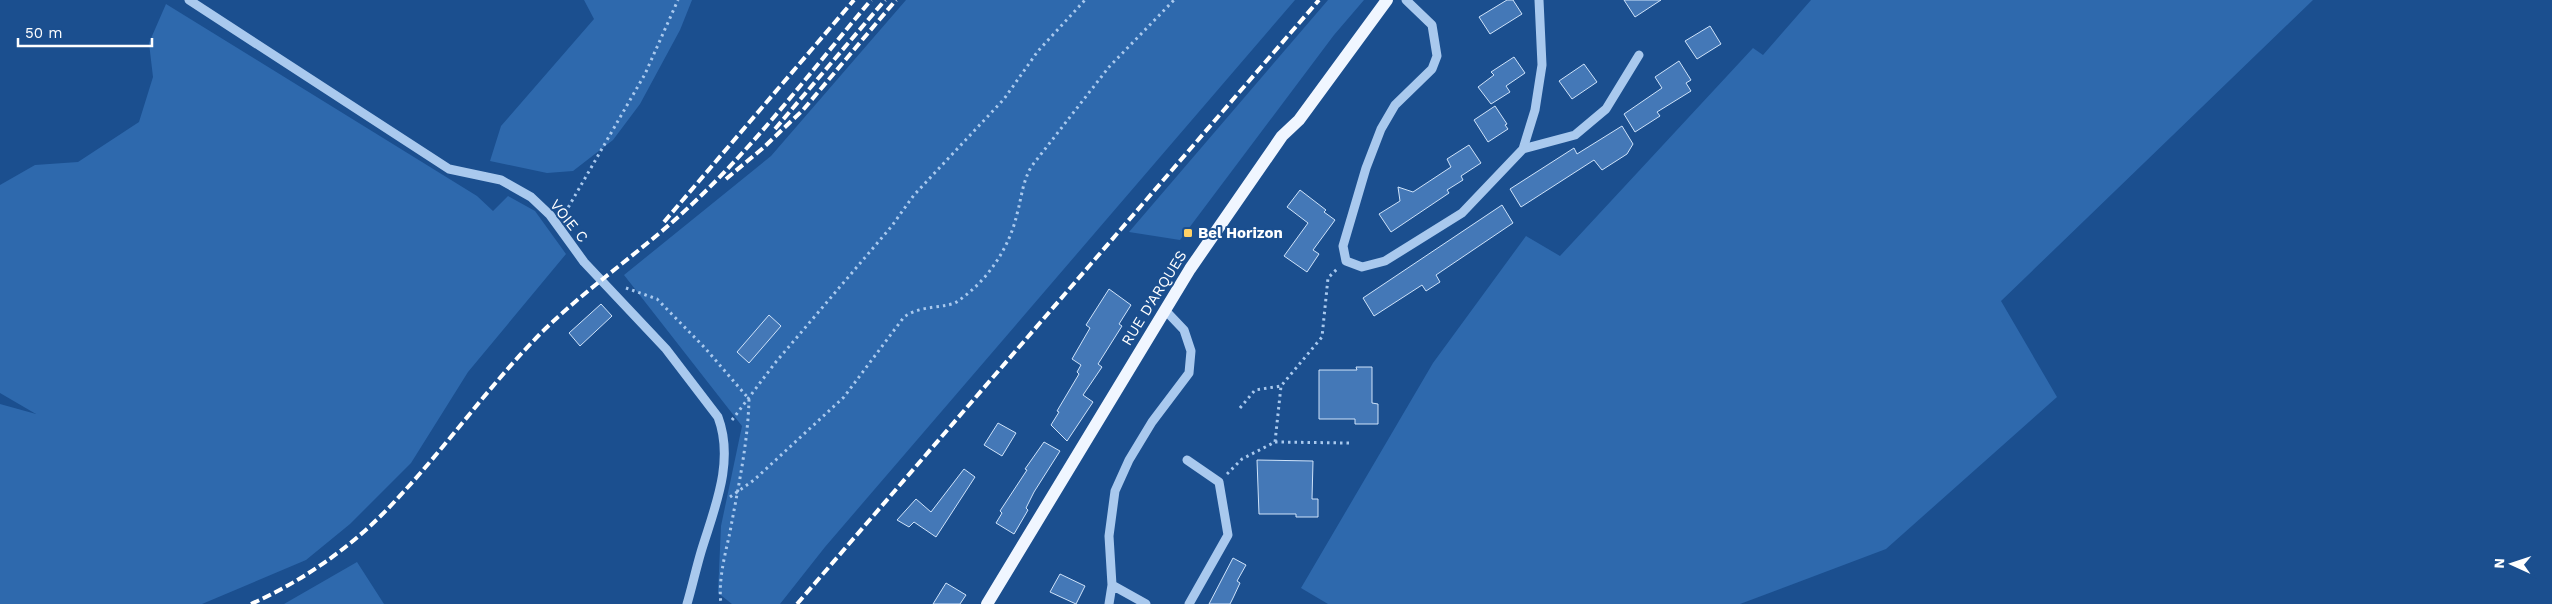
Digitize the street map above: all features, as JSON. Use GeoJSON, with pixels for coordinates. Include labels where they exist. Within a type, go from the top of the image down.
{"type":"FeatureCollection","features":[{"type":"Feature","properties":{"kind":"main road","name":"RUE D'ARQUES"},"geometry":{"type":"LineString","coordinates":[[987,604],[1190,269],[1282,136],[1299,120],[1388,0]]}},
{"type":"Feature","properties":{"kind":"street","name":"VOIE C"},"geometry":{"type":"LineString","coordinates":[[189,0],[449,168],[501,180],[531,197],[550,215],[588,266],[666,349],[718,417],[722,429],[725,455],[716,508],[687,604]]}},
{"type":"Feature","properties":{"kind":"street"},"geometry":{"type":"LineString","coordinates":[[1406,0],[1432,25],[1437,56],[1432,70],[1395,105],[1381,129],[1366,168],[1343,246],[1346,261],[1362,267],[1385,260],[1462,213],[1523,149],[1535,110],[1542,65],[1539,0]]}},
{"type":"Feature","properties":{"kind":"street"},"geometry":{"type":"LineString","coordinates":[[1523,149],[1574,135],[1606,109],[1639,55]]}},
{"type":"Feature","properties":{"kind":"street"},"geometry":{"type":"LineString","coordinates":[[1109,604],[1112,585],[1109,536],[1115,491],[1129,460],[1152,422],[1189,374],[1191,351],[1184,330],[1165,310]]}},
{"type":"Feature","properties":{"kind":"street"},"geometry":{"type":"LineString","coordinates":[[1187,460],[1219,482],[1228,535],[1189,604]]}},
{"type":"Feature","properties":{"kind":"street"},"geometry":{"type":"LineString","coordinates":[[1112,585],[1146,604]]}},
{"type":"Feature","properties":{"kind":"path"},"geometry":{"type":"LineString","coordinates":[[562,218],[645,74],[678,0]]}},
{"type":"Feature","properties":{"kind":"path"},"geometry":{"type":"LineString","coordinates":[[722,429],[730,423],[774,363],[891,226],[914,195],[1004,99],[1038,51],[1085,0]]}},
{"type":"Feature","properties":{"kind":"path"},"geometry":{"type":"LineString","coordinates":[[716,508],[754,480],[844,397],[904,317],[913,310],[956,303],[996,263],[1009,239],[1017,215],[1022,183],[1031,167],[1109,67],[1174,0]]}},
{"type":"Feature","properties":{"kind":"path"},"geometry":{"type":"LineString","coordinates":[[1275,442],[1281,386],[1322,337],[1328,278],[1346,261]]}},
{"type":"Feature","properties":{"kind":"path"},"geometry":{"type":"LineString","coordinates":[[1240,408],[1255,390],[1281,386]]}},
{"type":"Feature","properties":{"kind":"path"},"geometry":{"type":"LineString","coordinates":[[1219,482],[1242,459],[1275,442],[1350,443]]}},
{"type":"Feature","properties":{"kind":"shaded area"},"geometry":{"type":"Polygon","coordinates":[[[584,0],[692,0],[680,30],[640,104],[613,140],[573,171],[547,173],[490,161],[501,126],[594,19],[584,0]]]}},
{"type":"Feature","properties":{"kind":"shaded area"},"geometry":{"type":"Polygon","coordinates":[[[906,0],[1295,0],[825,547],[780,604],[732,604],[718,593],[721,526],[742,426],[624,275],[771,156],[906,0]]]}},
{"type":"Feature","properties":{"kind":"shaded area"},"geometry":{"type":"Polygon","coordinates":[[[1328,0],[1364,0],[1334,35],[1180,240],[1129,232],[1328,0]]]}},
{"type":"Feature","properties":{"kind":"shaded area"},"geometry":{"type":"Polygon","coordinates":[[[1811,0],[2313,0],[2001,301],[2057,397],[1886,549],[1740,604],[1328,604],[1301,588],[1433,363],[1526,236],[1560,256],[1753,48],[1763,55],[1811,0]]]}},
{"type":"Feature","properties":{"kind":"shaded area"},"geometry":{"type":"Polygon","coordinates":[[[166,4],[477,196],[493,211],[508,196],[535,211],[566,254],[468,372],[411,463],[350,524],[306,560],[202,604],[0,604],[0,404],[36,414],[0,393],[0,185],[35,165],[78,162],[139,122],[153,77],[149,43],[166,4]]]}},
{"type":"Feature","properties":{"kind":"shaded area"},"geometry":{"type":"Polygon","coordinates":[[[357,562],[384,604],[284,604],[357,562]]]}},
{"type":"Feature","properties":{"kind":"building"},"geometry":{"type":"Polygon","coordinates":[[[1507,0],[1513,0],[1522,14],[1490,34],[1479,17],[1507,0]]]}},
{"type":"Feature","properties":{"kind":"building"},"geometry":{"type":"Polygon","coordinates":[[[1624,0],[1661,0],[1635,17],[1624,0]]]}},
{"type":"Feature","properties":{"kind":"building"},"geometry":{"type":"Polygon","coordinates":[[[1710,26],[1721,44],[1697,59],[1685,41],[1710,26]]]}},
{"type":"Feature","properties":{"kind":"building"},"geometry":{"type":"Polygon","coordinates":[[[1514,57],[1525,73],[1506,86],[1510,92],[1491,104],[1478,87],[1494,75],[1491,72],[1514,57]]]}},
{"type":"Feature","properties":{"kind":"building"},"geometry":{"type":"Polygon","coordinates":[[[1679,61],[1691,80],[1686,83],[1691,91],[1657,112],[1660,116],[1635,132],[1624,114],[1662,88],[1655,77],[1679,61]]]}},
{"type":"Feature","properties":{"kind":"building"},"geometry":{"type":"Polygon","coordinates":[[[1584,64],[1597,82],[1572,99],[1559,81],[1584,64]]]}},
{"type":"Feature","properties":{"kind":"building"},"geometry":{"type":"Polygon","coordinates":[[[1495,106],[1507,124],[1505,125],[1508,129],[1488,142],[1474,120],[1495,106]]]}},
{"type":"Feature","properties":{"kind":"building"},"geometry":{"type":"Polygon","coordinates":[[[1622,126],[1633,144],[1627,154],[1602,170],[1594,160],[1521,207],[1510,189],[1574,148],[1577,154],[1622,126]]]}},
{"type":"Feature","properties":{"kind":"building"},"geometry":{"type":"Polygon","coordinates":[[[1469,145],[1481,163],[1461,176],[1463,180],[1447,190],[1449,193],[1391,232],[1379,214],[1400,201],[1398,187],[1413,192],[1451,167],[1447,159],[1469,145]]]}},
{"type":"Feature","properties":{"kind":"building"},"geometry":{"type":"Polygon","coordinates":[[[1300,190],[1326,210],[1324,212],[1335,220],[1313,250],[1319,254],[1307,272],[1284,256],[1308,223],[1287,207],[1300,190]]]}},
{"type":"Feature","properties":{"kind":"building"},"geometry":{"type":"Polygon","coordinates":[[[1502,205],[1513,223],[1436,275],[1440,282],[1426,291],[1422,285],[1374,316],[1363,298],[1502,205]]]}},
{"type":"Feature","properties":{"kind":"building"},"geometry":{"type":"Polygon","coordinates":[[[1109,289],[1131,305],[1119,324],[1122,326],[1098,364],[1102,367],[1083,395],[1093,402],[1067,441],[1051,425],[1079,374],[1077,372],[1081,365],[1072,359],[1090,328],[1086,325],[1109,289]]]}},
{"type":"Feature","properties":{"kind":"building"},"geometry":{"type":"Polygon","coordinates":[[[601,304],[612,316],[580,346],[569,333],[601,304]]]}},
{"type":"Feature","properties":{"kind":"building"},"geometry":{"type":"Polygon","coordinates":[[[769,315],[781,326],[749,363],[737,352],[769,315]]]}},
{"type":"Feature","properties":{"kind":"building"},"geometry":{"type":"Polygon","coordinates":[[[1356,367],[1372,367],[1372,403],[1378,404],[1378,424],[1355,424],[1355,419],[1319,419],[1319,370],[1357,370],[1356,367]]]}},
{"type":"Feature","properties":{"kind":"building"},"geometry":{"type":"Polygon","coordinates":[[[998,423],[1016,433],[1002,456],[984,445],[998,423]]]}},
{"type":"Feature","properties":{"kind":"building"},"geometry":{"type":"Polygon","coordinates":[[[1044,442],[1060,451],[1034,492],[1026,508],[1028,510],[1014,534],[996,523],[1002,513],[1000,511],[1027,470],[1025,469],[1044,442]]]}},
{"type":"Feature","properties":{"kind":"building"},"geometry":{"type":"Polygon","coordinates":[[[1257,460],[1313,461],[1312,499],[1318,499],[1318,517],[1296,517],[1296,514],[1259,514],[1257,460]]]}},
{"type":"Feature","properties":{"kind":"building"},"geometry":{"type":"Polygon","coordinates":[[[964,469],[975,477],[936,537],[914,522],[909,527],[897,520],[916,499],[931,512],[964,469]]]}},
{"type":"Feature","properties":{"kind":"building"},"geometry":{"type":"Polygon","coordinates":[[[1233,558],[1246,565],[1237,581],[1240,583],[1230,604],[1209,604],[1233,558]]]}},
{"type":"Feature","properties":{"kind":"building"},"geometry":{"type":"Polygon","coordinates":[[[1060,574],[1085,586],[1076,604],[1050,592],[1060,574]]]}},
{"type":"Feature","properties":{"kind":"building"},"geometry":{"type":"Polygon","coordinates":[[[946,583],[966,595],[960,604],[933,604],[946,583]]]}},
{"type":"Feature","properties":{"kind":"railway"},"geometry":{"type":"LineString","coordinates":[[664,222],[854,0]]}},
{"type":"Feature","properties":{"kind":"railway"},"geometry":{"type":"LineString","coordinates":[[251,604],[291,584],[329,560],[381,516],[414,480],[502,375],[539,335],[671,223],[714,183],[760,133],[871,0]]}},
{"type":"Feature","properties":{"kind":"railway"},"geometry":{"type":"LineString","coordinates":[[775,129],[885,0]]}},
{"type":"Feature","properties":{"kind":"railway"},"geometry":{"type":"LineString","coordinates":[[726,179],[763,148],[803,110],[896,0]]}},
{"type":"Feature","properties":{"kind":"railway"},"geometry":{"type":"LineString","coordinates":[[797,604],[1319,0]]}},
{"type":"Feature","properties":{"kind":"place","name":"Bel Horizon"},"geometry":{"type":"Point","coordinates":[1188,233]}}]}
